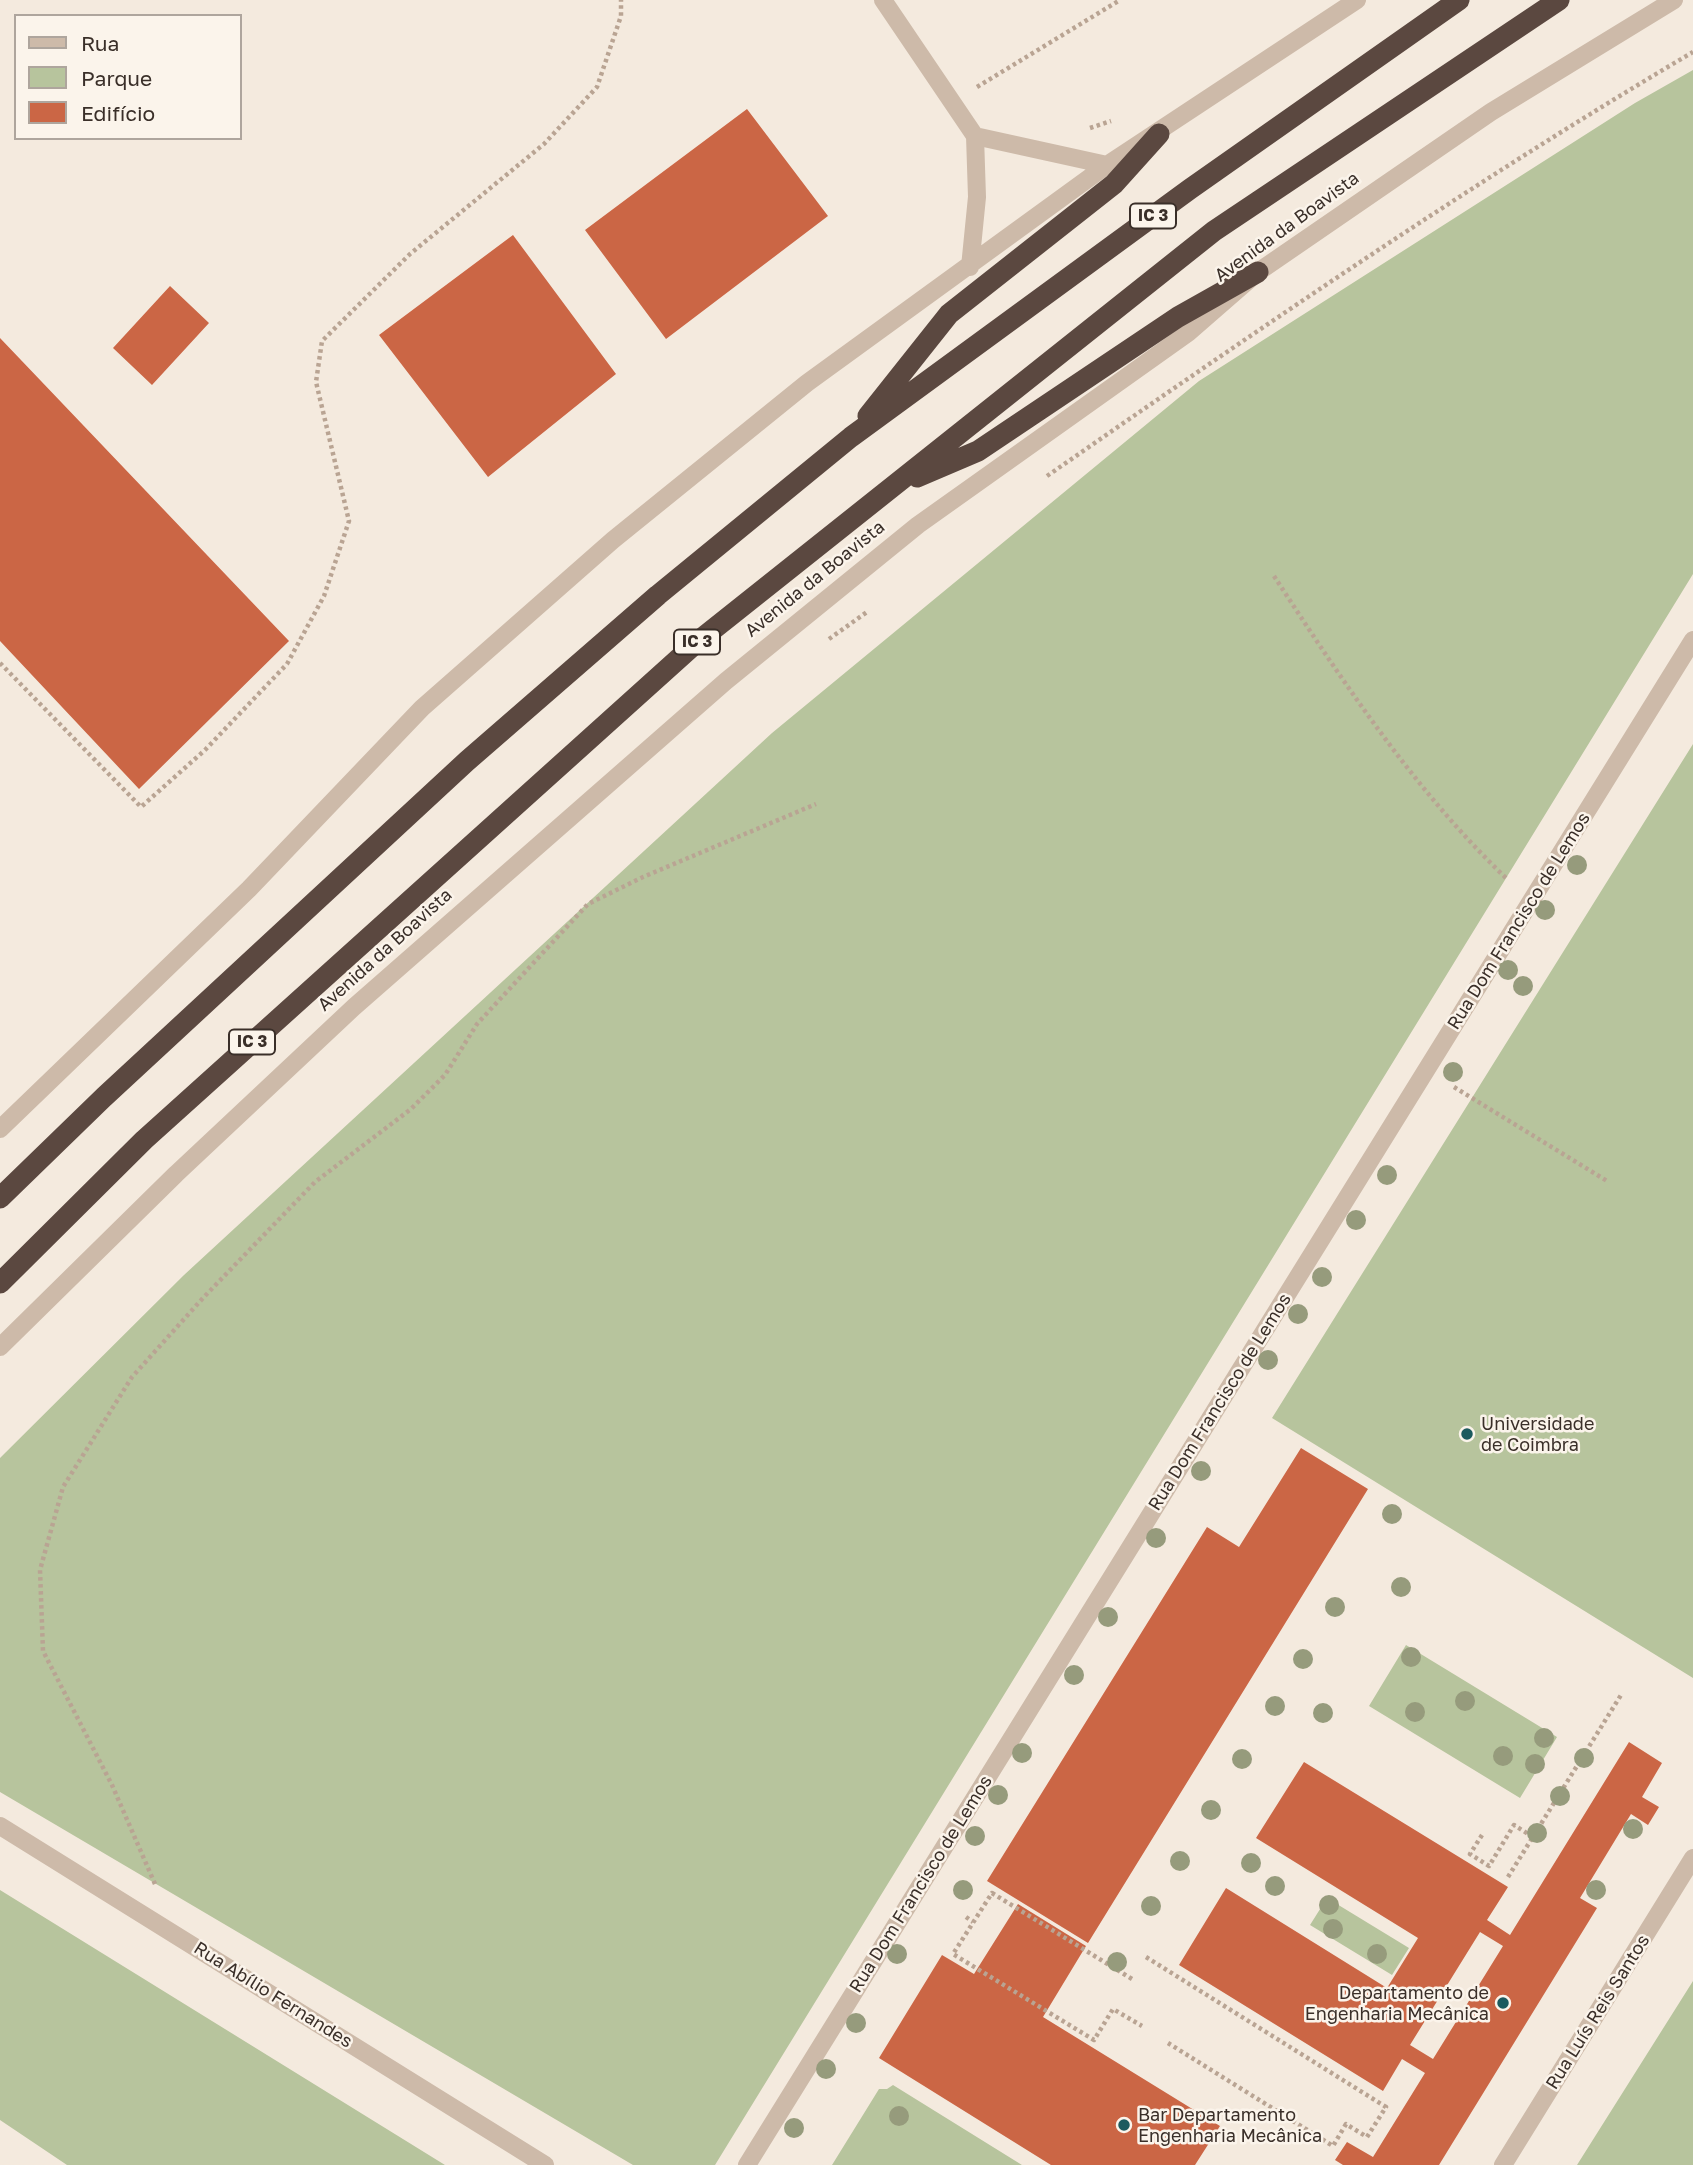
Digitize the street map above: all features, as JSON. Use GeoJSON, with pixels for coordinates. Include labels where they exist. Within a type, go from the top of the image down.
{"type":"FeatureCollection","features":[{"type":"Feature","properties":{"kind":"highway","name":"IC 3"},"geometry":{"type":"LineString","coordinates":[[0,1198],[103,1097],[467,761],[658,595],[851,437],[1201,181],[1459,0]]}},
{"type":"Feature","properties":{"kind":"highway","name":"Avenida da Boavista"},"geometry":{"type":"LineString","coordinates":[[0,1283],[144,1140],[696,643],[1214,231],[1559,0]]}},
{"type":"Feature","properties":{"kind":"highway"},"geometry":{"type":"LineString","coordinates":[[851,437],[949,314],[1114,184],[1159,134]]}},
{"type":"Feature","properties":{"kind":"highway"},"geometry":{"type":"LineString","coordinates":[[892,487],[978,451],[1178,317],[1258,272]]}},
{"type":"Feature","properties":{"kind":"street"},"geometry":{"type":"LineString","coordinates":[[883,0],[975,136],[977,197],[970,267]]}},
{"type":"Feature","properties":{"kind":"street"},"geometry":{"type":"LineString","coordinates":[[0,1129],[249,890],[422,708],[613,540],[796,392],[1107,165],[1159,134],[1357,0]]}},
{"type":"Feature","properties":{"kind":"street","name":"Avenida da Boavista"},"geometry":{"type":"LineString","coordinates":[[0,1347],[176,1174],[344,1017],[726,681],[918,525],[1188,333],[1258,272],[1490,112],[1674,0]]}},
{"type":"Feature","properties":{"kind":"street"},"geometry":{"type":"LineString","coordinates":[[975,136],[1032,151],[1107,165]]}},
{"type":"Feature","properties":{"kind":"street","name":"Rua Dom Francisco de Lemos"},"geometry":{"type":"LineString","coordinates":[[747,2165],[1693,640]]}},
{"type":"Feature","properties":{"kind":"street","name":"Rua Abílio Fernandes"},"geometry":{"type":"LineString","coordinates":[[0,1826],[545,2165]]}},
{"type":"Feature","properties":{"kind":"street","name":"Rua Luís Reis Santos"},"geometry":{"type":"LineString","coordinates":[[1503,2165],[1693,1858]]}},
{"type":"Feature","properties":{"kind":"path"},"geometry":{"type":"LineString","coordinates":[[0,663],[141,807],[205,750],[287,664],[324,596],[349,521],[316,382],[322,341],[410,254],[544,144],[597,87],[621,16],[621,0]]}},
{"type":"Feature","properties":{"kind":"path"},"geometry":{"type":"LineString","coordinates":[[953,102],[1120,0]]}},
{"type":"Feature","properties":{"kind":"path"},"geometry":{"type":"LineString","coordinates":[[1042,480],[1264,325],[1525,153],[1693,52]]}},
{"type":"Feature","properties":{"kind":"path"},"geometry":{"type":"LineString","coordinates":[[1085,130],[1119,117]]}},
{"type":"Feature","properties":{"kind":"path"},"geometry":{"type":"LineString","coordinates":[[1274,576],[1339,677],[1461,835],[1531,901]]}},
{"type":"Feature","properties":{"kind":"path"},"geometry":{"type":"LineString","coordinates":[[835,638],[867,611]]}},
{"type":"Feature","properties":{"kind":"path"},"geometry":{"type":"LineString","coordinates":[[156,1886],[112,1786],[43,1651],[40,1570],[63,1487],[132,1377],[194,1308],[315,1182],[411,1109],[445,1075],[477,1024],[588,904],[643,877],[816,804]]}},
{"type":"Feature","properties":{"kind":"path"},"geometry":{"type":"LineString","coordinates":[[1426,1070],[1607,1181]]}},
{"type":"Feature","properties":{"kind":"path"},"geometry":{"type":"LineString","coordinates":[[1508,1877],[1621,1695]]}},
{"type":"Feature","properties":{"kind":"path"},"geometry":{"type":"LineString","coordinates":[[1482,1835],[1470,1854],[1489,1866],[1514,1825],[1533,1837]]}},
{"type":"Feature","properties":{"kind":"path"},"geometry":{"type":"LineString","coordinates":[[1132,1979],[992,1893],[953,1954],[1094,2040],[1114,2008],[1142,2026]]}},
{"type":"Feature","properties":{"kind":"path"},"geometry":{"type":"LineString","coordinates":[[966,1917],[973,1922]]}},
{"type":"Feature","properties":{"kind":"path"},"geometry":{"type":"LineString","coordinates":[[1146,1957],[1386,2107],[1367,2137],[1346,2124],[1333,2146],[1168,2043]]}},
{"type":"Feature","properties":{"kind":"green space"},"geometry":{"type":"Polygon","coordinates":[[[1693,70],[1693,574],[715,2165],[633,2165],[0,1792],[0,1458],[184,1275],[772,733],[1199,381],[1635,103],[1693,70]]]}},
{"type":"Feature","properties":{"kind":"green space"},"geometry":{"type":"Polygon","coordinates":[[[1693,744],[1693,1678],[1272,1418],[1693,744]]]}},
{"type":"Feature","properties":{"kind":"green space"},"geometry":{"type":"Polygon","coordinates":[[[1406,1645],[1557,1737],[1520,1798],[1369,1706],[1406,1645]]]}},
{"type":"Feature","properties":{"kind":"green space"},"geometry":{"type":"Polygon","coordinates":[[[0,1890],[445,2165],[67,2165],[0,2120],[0,1890]]]}},
{"type":"Feature","properties":{"kind":"green space"},"geometry":{"type":"Polygon","coordinates":[[[1327,1898],[1409,1948],[1392,1975],[1310,1925],[1327,1898]]]}},
{"type":"Feature","properties":{"kind":"green space"},"geometry":{"type":"Polygon","coordinates":[[[1693,1981],[1693,2165],[1577,2165],[1693,1981]]]}},
{"type":"Feature","properties":{"kind":"green space"},"geometry":{"type":"Polygon","coordinates":[[[893,2085],[1022,2165],[832,2165],[879,2089],[887,2089],[893,2085]]]}},
{"type":"Feature","properties":{"kind":"building"},"geometry":{"type":"Polygon","coordinates":[[[747,109],[828,216],[666,339],[585,230],[747,109]]]}},
{"type":"Feature","properties":{"kind":"building"},"geometry":{"type":"Polygon","coordinates":[[[513,235],[616,374],[488,477],[379,335],[513,235]]]}},
{"type":"Feature","properties":{"kind":"building"},"geometry":{"type":"Polygon","coordinates":[[[170,286],[209,323],[152,385],[113,348],[170,286]]]}},
{"type":"Feature","properties":{"kind":"building"},"geometry":{"type":"Polygon","coordinates":[[[0,338],[289,641],[139,789],[0,641],[0,338]]]}},
{"type":"Feature","properties":{"kind":"building"},"geometry":{"type":"Polygon","coordinates":[[[1301,1448],[1368,1489],[1088,1943],[987,1881],[1207,1527],[1239,1547],[1301,1448]]]}},
{"type":"Feature","properties":{"kind":"building"},"geometry":{"type":"Polygon","coordinates":[[[1629,1742],[1662,1763],[1642,1797],[1659,1807],[1648,1825],[1631,1814],[1580,1898],[1597,1908],[1439,2165],[1343,2165],[1335,2160],[1347,2142],[1373,2157],[1425,2073],[1402,2059],[1383,2091],[1179,1965],[1226,1888],[1387,1988],[1418,1938],[1256,1838],[1304,1762],[1508,1887],[1487,1920],[1510,1935],[1629,1742]],[[1480,1932],[1410,2045],[1433,2059],[1503,1946],[1480,1932]]]}},
{"type":"Feature","properties":{"kind":"building"},"geometry":{"type":"Polygon","coordinates":[[[1018,1904],[1086,1946],[1043,2017],[1220,2126],[1195,2165],[1051,2165],[879,2058],[942,1955],[974,1974],[1018,1904]]]}},
{"type":"Feature","properties":{"kind":"place","name":"Universidade de Coimbra"},"geometry":{"type":"Point","coordinates":[1467,1434]}},
{"type":"Feature","properties":{"kind":"place","name":"Departamento de Engenharia Mecânica"},"geometry":{"type":"Point","coordinates":[1503,2003]}},
{"type":"Feature","properties":{"kind":"place","name":"Bar Departamento Engenharia Mecânica"},"geometry":{"type":"Point","coordinates":[1124,2125]}}]}
